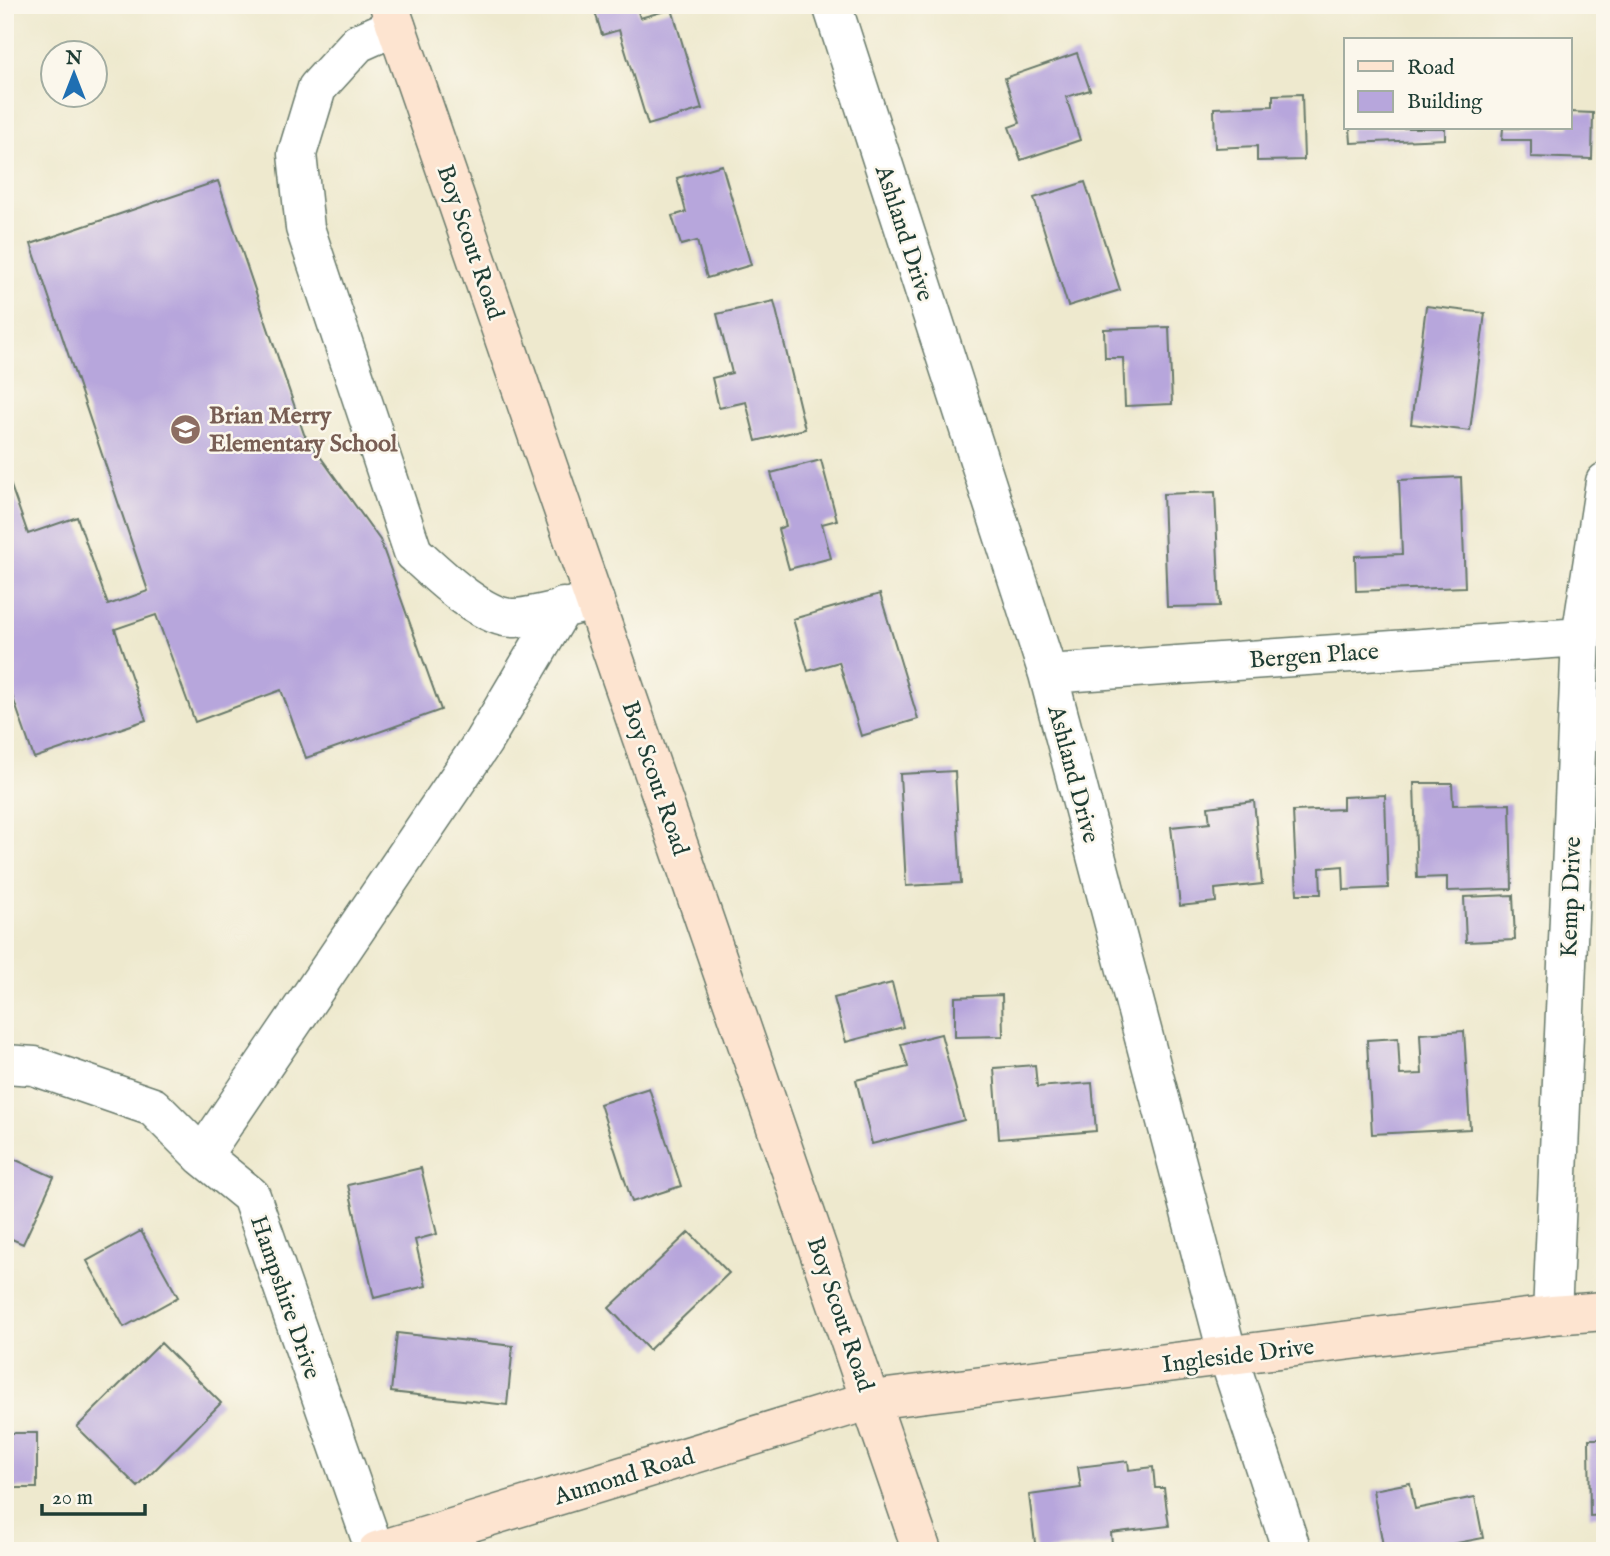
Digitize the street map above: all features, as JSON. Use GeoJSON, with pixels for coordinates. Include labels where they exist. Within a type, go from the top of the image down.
{"type":"FeatureCollection","features":[{"type":"Feature","properties":{"kind":"street","name":"Ashland Drive"},"geometry":{"type":"LineString","coordinates":[[832,5],[1048,674],[1228,1356],[1292,1551]]}},
{"type":"Feature","properties":{"kind":"street","name":"Boy Scout Road"},"geometry":{"type":"LineString","coordinates":[[393,15],[579,604],[871,1400],[922,1551]]}},
{"type":"Feature","properties":{"kind":"street"},"geometry":{"type":"LineString","coordinates":[[393,15],[358,43],[317,88],[297,154],[305,228],[412,552],[450,586],[485,610],[513,618],[579,604]]}},
{"type":"Feature","properties":{"kind":"street","name":"Kemp Drive"},"geometry":{"type":"LineString","coordinates":[[1552,1315],[1581,637],[1605,482]]}},
{"type":"Feature","properties":{"kind":"street"},"geometry":{"type":"LineString","coordinates":[[202,1156],[579,604]]}},
{"type":"Feature","properties":{"kind":"street","name":"Bergen Place"},"geometry":{"type":"LineString","coordinates":[[1048,674],[1581,637]]}},
{"type":"Feature","properties":{"kind":"street","name":"Hampshire Drive"},"geometry":{"type":"LineString","coordinates":[[5,1064],[34,1066],[153,1107],[202,1156],[251,1196],[376,1551]]}},
{"type":"Feature","properties":{"kind":"street","name":"Ingleside Drive"},"geometry":{"type":"LineString","coordinates":[[871,1400],[1552,1315],[1605,1311]]}},
{"type":"Feature","properties":{"kind":"street","name":"Aumond Road"},"geometry":{"type":"LineString","coordinates":[[376,1551],[871,1400]]}},
{"type":"Feature","properties":{"kind":"building"},"geometry":{"type":"Polygon","coordinates":[[[593,5],[636,5],[640,18],[672,9],[702,109],[648,125],[619,30],[602,35],[593,5]]]}},
{"type":"Feature","properties":{"kind":"building"},"geometry":{"type":"Polygon","coordinates":[[[1077,53],[1090,90],[1066,97],[1080,140],[1021,160],[1009,127],[1020,123],[1005,78],[1077,53]]]}},
{"type":"Feature","properties":{"kind":"building"},"geometry":{"type":"Polygon","coordinates":[[[1302,94],[1304,160],[1257,161],[1257,146],[1215,148],[1214,108],[1273,106],[1273,95],[1302,94]]]}},
{"type":"Feature","properties":{"kind":"building"},"geometry":{"type":"Polygon","coordinates":[[[1572,112],[1593,113],[1592,159],[1531,157],[1531,140],[1502,140],[1503,130],[1572,130],[1572,112]]]}},
{"type":"Feature","properties":{"kind":"building"},"geometry":{"type":"Polygon","coordinates":[[[1350,130],[1445,130],[1445,139],[1351,143],[1350,130]]]}},
{"type":"Feature","properties":{"kind":"building"},"geometry":{"type":"Polygon","coordinates":[[[722,165],[751,265],[707,278],[697,241],[681,245],[672,216],[686,212],[677,178],[722,165]]]}},
{"type":"Feature","properties":{"kind":"building"},"geometry":{"type":"Polygon","coordinates":[[[218,181],[304,434],[380,540],[441,710],[306,758],[281,690],[195,722],[156,615],[115,629],[146,720],[34,758],[5,675],[5,469],[28,534],[77,517],[108,605],[148,591],[31,244],[218,181]]]}},
{"type":"Feature","properties":{"kind":"building"},"geometry":{"type":"Polygon","coordinates":[[[1085,182],[1120,290],[1068,306],[1034,198],[1085,182]]]}},
{"type":"Feature","properties":{"kind":"building"},"geometry":{"type":"Polygon","coordinates":[[[774,301],[805,429],[756,441],[746,402],[719,408],[712,378],[732,373],[717,314],[774,301]]]}},
{"type":"Feature","properties":{"kind":"building"},"geometry":{"type":"Polygon","coordinates":[[[1426,306],[1485,313],[1470,431],[1411,424],[1426,306]]]}},
{"type":"Feature","properties":{"kind":"building"},"geometry":{"type":"Polygon","coordinates":[[[1169,327],[1172,404],[1125,406],[1123,358],[1105,358],[1104,329],[1169,327]]]}},
{"type":"Feature","properties":{"kind":"building"},"geometry":{"type":"Polygon","coordinates":[[[821,460],[837,520],[822,524],[831,558],[789,569],[778,529],[786,526],[771,473],[821,460]]]}},
{"type":"Feature","properties":{"kind":"building"},"geometry":{"type":"Polygon","coordinates":[[[1461,477],[1465,587],[1356,591],[1355,556],[1402,554],[1399,480],[1461,477]]]}},
{"type":"Feature","properties":{"kind":"building"},"geometry":{"type":"Polygon","coordinates":[[[1215,492],[1220,606],[1167,607],[1163,494],[1215,492]]]}},
{"type":"Feature","properties":{"kind":"building"},"geometry":{"type":"Polygon","coordinates":[[[880,594],[918,719],[861,736],[839,662],[808,671],[793,619],[880,594]]]}},
{"type":"Feature","properties":{"kind":"building"},"geometry":{"type":"Polygon","coordinates":[[[955,771],[961,883],[906,886],[900,774],[955,771]]]}},
{"type":"Feature","properties":{"kind":"building"},"geometry":{"type":"Polygon","coordinates":[[[1414,783],[1452,783],[1453,805],[1510,804],[1512,889],[1447,891],[1447,877],[1417,878],[1414,783]]]}},
{"type":"Feature","properties":{"kind":"building"},"geometry":{"type":"Polygon","coordinates":[[[1385,795],[1388,888],[1344,890],[1343,866],[1320,868],[1321,894],[1297,894],[1293,811],[1343,809],[1343,797],[1385,795]]]}},
{"type":"Feature","properties":{"kind":"building"},"geometry":{"type":"Polygon","coordinates":[[[1254,801],[1262,884],[1215,889],[1216,902],[1180,906],[1171,827],[1210,823],[1208,807],[1254,801]]]}},
{"type":"Feature","properties":{"kind":"building"},"geometry":{"type":"Polygon","coordinates":[[[1513,895],[1515,940],[1466,942],[1464,897],[1513,895]]]}},
{"type":"Feature","properties":{"kind":"building"},"geometry":{"type":"Polygon","coordinates":[[[892,983],[903,1027],[846,1042],[834,998],[892,983]]]}},
{"type":"Feature","properties":{"kind":"building"},"geometry":{"type":"Polygon","coordinates":[[[1002,995],[1003,1036],[955,1037],[955,997],[1002,995]]]}},
{"type":"Feature","properties":{"kind":"building"},"geometry":{"type":"Polygon","coordinates":[[[1464,1031],[1470,1129],[1372,1134],[1367,1040],[1398,1038],[1400,1075],[1422,1074],[1420,1034],[1464,1031]]]}},
{"type":"Feature","properties":{"kind":"building"},"geometry":{"type":"Polygon","coordinates":[[[941,1034],[964,1120],[872,1144],[856,1080],[908,1067],[901,1044],[941,1034]]]}},
{"type":"Feature","properties":{"kind":"building"},"geometry":{"type":"Polygon","coordinates":[[[1035,1065],[1037,1087],[1092,1083],[1096,1131],[999,1139],[994,1068],[1035,1065]]]}},
{"type":"Feature","properties":{"kind":"building"},"geometry":{"type":"Polygon","coordinates":[[[649,1088],[681,1186],[632,1202],[600,1104],[649,1088]]]}},
{"type":"Feature","properties":{"kind":"building"},"geometry":{"type":"Polygon","coordinates":[[[5,1155],[54,1177],[23,1244],[5,1236],[5,1155]]]}},
{"type":"Feature","properties":{"kind":"building"},"geometry":{"type":"Polygon","coordinates":[[[421,1168],[437,1234],[415,1240],[426,1286],[374,1298],[348,1185],[421,1168]]]}},
{"type":"Feature","properties":{"kind":"building"},"geometry":{"type":"Polygon","coordinates":[[[141,1231],[178,1297],[124,1327],[87,1261],[141,1231]]]}},
{"type":"Feature","properties":{"kind":"building"},"geometry":{"type":"Polygon","coordinates":[[[689,1232],[729,1273],[649,1350],[609,1308],[689,1232]]]}},
{"type":"Feature","properties":{"kind":"building"},"geometry":{"type":"Polygon","coordinates":[[[397,1333],[513,1346],[507,1405],[391,1392],[397,1333]]]}},
{"type":"Feature","properties":{"kind":"building"},"geometry":{"type":"Polygon","coordinates":[[[161,1343],[221,1403],[138,1487],[77,1427],[161,1343]]]}},
{"type":"Feature","properties":{"kind":"building"},"geometry":{"type":"Polygon","coordinates":[[[5,1433],[37,1433],[37,1488],[5,1488],[5,1433]]]}},
{"type":"Feature","properties":{"kind":"building"},"geometry":{"type":"Polygon","coordinates":[[[1589,1439],[1605,1439],[1605,1515],[1590,1516],[1589,1439]]]}},
{"type":"Feature","properties":{"kind":"building"},"geometry":{"type":"Polygon","coordinates":[[[1128,1461],[1129,1470],[1153,1467],[1155,1488],[1164,1488],[1169,1526],[1111,1533],[1112,1544],[1036,1551],[1029,1495],[1081,1488],[1078,1467],[1128,1461]]]}},
{"type":"Feature","properties":{"kind":"building"},"geometry":{"type":"Polygon","coordinates":[[[1410,1483],[1415,1509],[1475,1497],[1483,1538],[1416,1551],[1384,1551],[1373,1490],[1410,1483]]]}},
{"type":"Feature","properties":{"kind":"place","name":"Brian Merry Elementary School"},"geometry":{"type":"Point","coordinates":[186,429]}}]}
